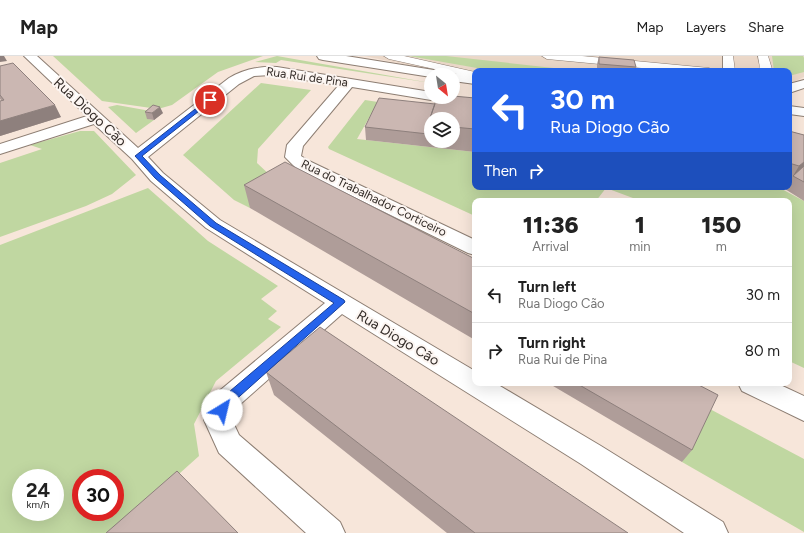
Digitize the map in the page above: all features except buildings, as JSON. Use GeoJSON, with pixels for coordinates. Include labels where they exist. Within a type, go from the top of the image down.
{"type":"FeatureCollection","features":[{"type":"Feature","properties":{"kind":"street"},"geometry":{"type":"LineString","coordinates":[[323,56],[424,72]]}},
{"type":"Feature","properties":{"kind":"street","name":"Rua Diogo Cão"},"geometry":{"type":"LineString","coordinates":[[30,62],[97,118],[158,176],[213,224],[472,382]]}},
{"type":"Feature","properties":{"kind":"street","name":"Rua Rui de Pina"},"geometry":{"type":"LineString","coordinates":[[138,156],[244,74],[257,70],[277,71],[424,95]]}},
{"type":"Feature","properties":{"kind":"street"},"geometry":{"type":"LineString","coordinates":[[460,78],[472,80]]}},
{"type":"Feature","properties":{"kind":"street","name":"Rua do Trabalhador Corticeiro"},"geometry":{"type":"LineString","coordinates":[[348,83],[295,145],[293,157],[303,165],[472,247]]}},
{"type":"Feature","properties":{"kind":"street"},"geometry":{"type":"LineString","coordinates":[[792,88],[804,85],[804,93]]}},
{"type":"Feature","properties":{"kind":"street"},"geometry":{"type":"LineString","coordinates":[[792,110],[804,112]]}},
{"type":"Feature","properties":{"kind":"street"},"geometry":{"type":"LineString","coordinates":[[0,149],[97,118]]}},
{"type":"Feature","properties":{"kind":"street"},"geometry":{"type":"LineString","coordinates":[[329,533],[229,444],[218,420],[226,400],[341,302]]}},
{"type":"Feature","properties":{"kind":"street","name":"Rua Diogo Cão"},"geometry":{"type":"LineString","coordinates":[[478,386],[590,455],[712,533]]}},
{"type":"Feature","properties":{"kind":"street"},"geometry":{"type":"LineString","coordinates":[[757,386],[804,409]]}},
{"type":"Feature","properties":{"kind":"lane"},"geometry":{"type":"LineString","coordinates":[[389,56],[472,74]]}},
{"type":"Feature","properties":{"kind":"lane"},"geometry":{"type":"LineString","coordinates":[[547,56],[672,68]]}},
{"type":"Feature","properties":{"kind":"lane"},"geometry":{"type":"LineString","coordinates":[[692,56],[693,68]]}},
{"type":"Feature","properties":{"kind":"lane"},"geometry":{"type":"LineString","coordinates":[[728,56],[729,68]]}},
{"type":"Feature","properties":{"kind":"lane"},"geometry":{"type":"LineString","coordinates":[[763,56],[766,68]]}},
{"type":"Feature","properties":{"kind":"shaded area"},"geometry":{"type":"Polygon","coordinates":[[[364,56],[804,56],[804,77],[792,83],[792,68],[472,68],[472,75],[460,73],[460,68],[424,68],[364,56]]]}},
{"type":"Feature","properties":{"kind":"green space"},"geometry":{"type":"Polygon","coordinates":[[[53,56],[263,56],[218,72],[172,105],[158,109],[102,101],[53,56]]]}},
{"type":"Feature","properties":{"kind":"green space"},"geometry":{"type":"Polygon","coordinates":[[[277,56],[424,82],[281,60],[276,63],[255,62],[277,56]]]}},
{"type":"Feature","properties":{"kind":"green space"},"geometry":{"type":"Polygon","coordinates":[[[409,56],[446,56],[554,68],[477,68],[409,56]]]}},
{"type":"Feature","properties":{"kind":"green space"},"geometry":{"type":"Polygon","coordinates":[[[772,56],[803,56],[804,58],[804,72],[792,75],[792,68],[774,68],[772,56]]]}},
{"type":"Feature","properties":{"kind":"green space"},"geometry":{"type":"Polygon","coordinates":[[[261,83],[311,90],[258,149],[257,163],[272,177],[250,208],[234,200],[183,155],[261,83]]]}},
{"type":"Feature","properties":{"kind":"green space"},"geometry":{"type":"Polygon","coordinates":[[[365,100],[378,102],[357,139],[424,146],[424,148],[472,152],[472,190],[604,190],[598,198],[472,198],[472,215],[329,149],[328,147],[365,100]]]}},
{"type":"Feature","properties":{"kind":"green space"},"geometry":{"type":"Polygon","coordinates":[[[117,105],[156,112],[148,119],[154,120],[136,133],[108,107],[117,105]]]}},
{"type":"Feature","properties":{"kind":"green space"},"geometry":{"type":"Polygon","coordinates":[[[80,131],[94,131],[136,175],[112,194],[86,206],[0,237],[0,163],[42,149],[30,145],[80,131]]]}},
{"type":"Feature","properties":{"kind":"green space"},"geometry":{"type":"Polygon","coordinates":[[[148,188],[208,241],[278,286],[261,299],[277,311],[268,319],[281,327],[216,381],[194,424],[199,456],[113,533],[0,533],[0,245],[148,188]]]}},
{"type":"Feature","properties":{"kind":"green space"},"geometry":{"type":"Polygon","coordinates":[[[611,190],[784,190],[804,201],[804,368],[792,362],[792,198],[633,198],[611,190]]]}},
{"type":"Feature","properties":{"kind":"green space"},"geometry":{"type":"Polygon","coordinates":[[[708,408],[804,459],[804,532],[682,462],[708,408]]]}},
{"type":"Feature","properties":{"kind":"route"},"geometry":{"type":"LineString","coordinates":[[210,100],[138,156],[158,176],[213,224],[341,302],[226,400],[222,410]]}}]}
